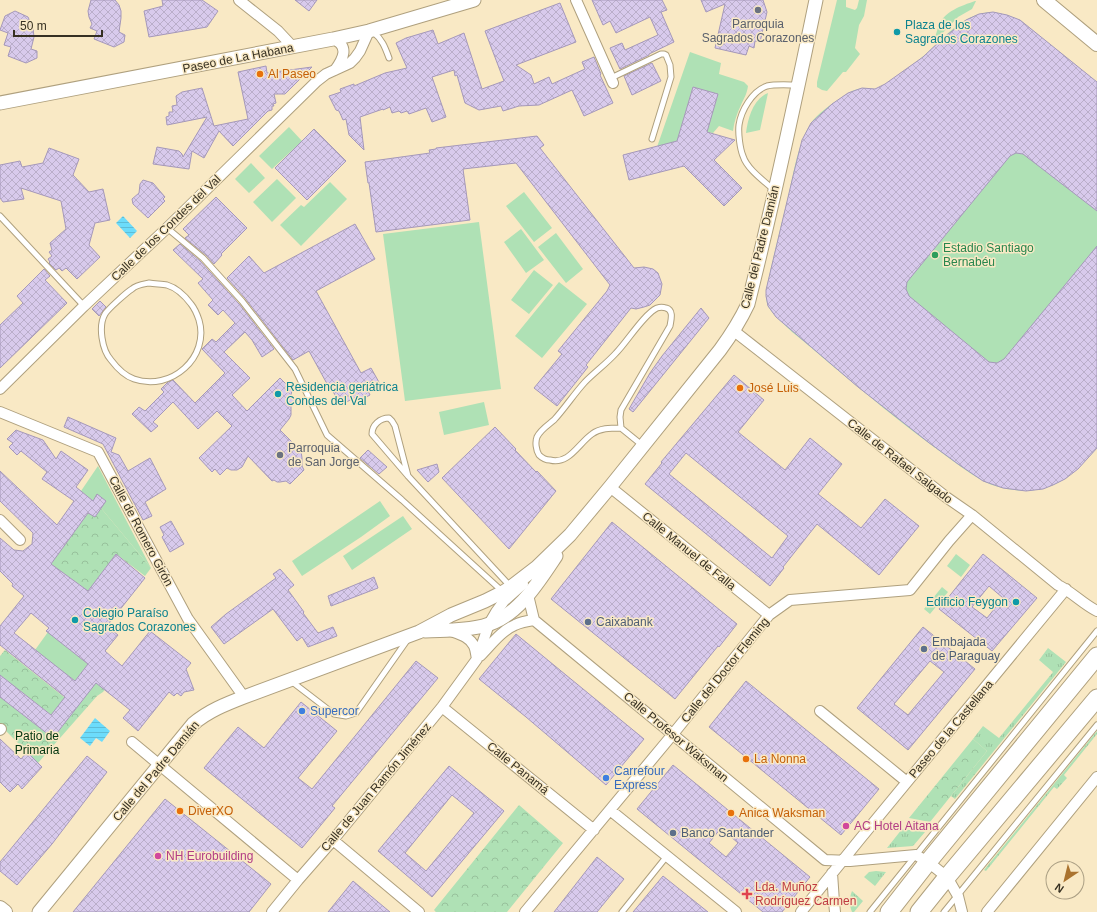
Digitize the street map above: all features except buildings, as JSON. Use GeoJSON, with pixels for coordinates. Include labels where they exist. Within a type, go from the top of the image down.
{"type":"FeatureCollection","features":[{"type":"Feature","properties":{"kind":"highway"},"geometry":{"type":"LineString","coordinates":[[889,912],[922,858],[1097,656]]}},
{"type":"Feature","properties":{"kind":"highway"},"geometry":{"type":"LineString","coordinates":[[919,912],[1097,698]]}},
{"type":"Feature","properties":{"kind":"main road"},"geometry":{"type":"LineString","coordinates":[[1052,2],[1097,44]]}},
{"type":"Feature","properties":{"kind":"main road"},"geometry":{"type":"LineString","coordinates":[[0,908],[5,912]]}},
{"type":"Feature","properties":{"kind":"street"},"geometry":{"type":"LineString","coordinates":[[239,0],[278,31],[293,47]]}},
{"type":"Feature","properties":{"kind":"street","name":"Paseo de La Habana"},"geometry":{"type":"LineString","coordinates":[[0,102],[333,39],[474,0]]}},
{"type":"Feature","properties":{"kind":"street"},"geometry":{"type":"LineString","coordinates":[[576,0],[612,81]]}},
{"type":"Feature","properties":{"kind":"street","name":"Calle del Padre Damián"},"geometry":{"type":"LineString","coordinates":[[477,659],[490,624],[499,607],[570,534],[610,487],[720,350],[734,331],[748,304],[775,191],[816,0]]}},
{"type":"Feature","properties":{"kind":"street","name":"Calle de los Condes del Val"},"geometry":{"type":"LineString","coordinates":[[0,389],[84,306],[108,289],[317,81],[326,74],[350,63],[360,51],[370,30]]}},
{"type":"Feature","properties":{"kind":"street"},"geometry":{"type":"LineString","coordinates":[[333,39],[340,44],[344,53],[335,70]]}},
{"type":"Feature","properties":{"kind":"street","name":"Calle de Rafael Salgado"},"geometry":{"type":"LineString","coordinates":[[734,331],[946,497],[972,515],[1058,585],[1066,589]]}},
{"type":"Feature","properties":{"kind":"street","name":"Calle de Romero Girón"},"geometry":{"type":"LineString","coordinates":[[0,412],[98,452],[188,619],[244,697]]}},
{"type":"Feature","properties":{"kind":"street","name":"Calle Manuel de Falla"},"geometry":{"type":"LineString","coordinates":[[610,487],[769,615]]}},
{"type":"Feature","properties":{"kind":"street","name":"Calle del Doctor Fleming"},"geometry":{"type":"LineString","coordinates":[[525,912],[673,734],[769,615],[790,600],[910,590],[948,541],[972,515]]}},
{"type":"Feature","properties":{"kind":"street"},"geometry":{"type":"LineString","coordinates":[[0,520],[20,540]]}},
{"type":"Feature","properties":{"kind":"street","name":"Calle del Padre Damián"},"geometry":{"type":"LineString","coordinates":[[415,633],[476,628],[490,624],[512,612],[528,595],[570,534]]}},
{"type":"Feature","properties":{"kind":"street","name":"Calle del Padre Damián"},"geometry":{"type":"LineString","coordinates":[[39,912],[193,724],[201,717],[219,707],[244,697],[415,633],[451,615],[485,601],[507,589],[537,567]]}},
{"type":"Feature","properties":{"kind":"street"},"geometry":{"type":"LineString","coordinates":[[1066,589],[1091,609],[1097,611]]}},
{"type":"Feature","properties":{"kind":"street","name":"Paseo de la Castellana"},"geometry":{"type":"LineString","coordinates":[[801,912],[1066,589]]}},
{"type":"Feature","properties":{"kind":"street"},"geometry":{"type":"LineString","coordinates":[[477,659],[499,636],[508,629],[522,622],[534,620],[528,595]]}},
{"type":"Feature","properties":{"kind":"street","name":"Calle Profesor Waksman"},"geometry":{"type":"LineString","coordinates":[[534,620],[825,860],[842,861]]}},
{"type":"Feature","properties":{"kind":"street"},"geometry":{"type":"LineString","coordinates":[[450,630],[462,634],[474,645],[477,659]]}},
{"type":"Feature","properties":{"kind":"street","name":"Calle de Juan Ramón Jiménez"},"geometry":{"type":"LineString","coordinates":[[272,912],[442,707],[477,659]]}},
{"type":"Feature","properties":{"kind":"street","name":"Calle Panamá"},"geometry":{"type":"LineString","coordinates":[[442,707],[594,830]]}},
{"type":"Feature","properties":{"kind":"street"},"geometry":{"type":"LineString","coordinates":[[820,711],[907,782]]}},
{"type":"Feature","properties":{"kind":"street"},"geometry":{"type":"LineString","coordinates":[[132,742],[298,880]]}},
{"type":"Feature","properties":{"kind":"street"},"geometry":{"type":"LineString","coordinates":[[987,912],[1097,777]]}},
{"type":"Feature","properties":{"kind":"street"},"geometry":{"type":"LineString","coordinates":[[610,810],[736,912]]}},
{"type":"Feature","properties":{"kind":"street"},"geometry":{"type":"LineString","coordinates":[[333,840],[420,912]]}},
{"type":"Feature","properties":{"kind":"street"},"geometry":{"type":"LineString","coordinates":[[842,861],[922,858],[947,877],[958,896],[962,912]]}},
{"type":"Feature","properties":{"kind":"street"},"geometry":{"type":"LineString","coordinates":[[832,873],[835,912]]}},
{"type":"Feature","properties":{"kind":"lane"},"geometry":{"type":"LineString","coordinates":[[370,30],[380,37],[389,58]]}},
{"type":"Feature","properties":{"kind":"lane"},"geometry":{"type":"LineString","coordinates":[[612,81],[661,54],[666,55],[670,65],[671,77],[652,139]]}},
{"type":"Feature","properties":{"kind":"lane"},"geometry":{"type":"LineString","coordinates":[[775,191],[752,170],[743,157],[739,126],[749,100],[758,90],[767,86],[798,85]]}},
{"type":"Feature","properties":{"kind":"lane"},"geometry":{"type":"LineString","coordinates":[[0,216],[84,306]]}},
{"type":"Feature","properties":{"kind":"lane"},"geometry":{"type":"LineString","coordinates":[[168,228],[204,258],[242,301],[280,350],[294,369],[327,435],[507,589]]}},
{"type":"Feature","properties":{"kind":"lane"},"geometry":{"type":"LineString","coordinates":[[149,283],[168,285],[184,295],[195,310],[201,328],[199,344],[193,359],[182,371],[167,379],[151,382],[134,379],[120,371],[109,358],[103,343],[102,327],[105,314],[117,299],[132,288],[149,283]]}},
{"type":"Feature","properties":{"kind":"lane"},"geometry":{"type":"LineString","coordinates":[[621,428],[621,410],[670,326],[672,318],[669,308],[658,308],[650,312],[616,353],[584,383],[554,420],[542,430],[537,437],[536,444],[539,455],[544,459],[552,461],[560,461],[568,457],[588,437],[599,430],[621,428],[643,445]]}},
{"type":"Feature","properties":{"kind":"lane"},"geometry":{"type":"LineString","coordinates":[[408,476],[395,426],[389,418],[380,420],[374,425],[372,434],[408,476],[500,576],[507,589]]}},
{"type":"Feature","properties":{"kind":"lane"},"geometry":{"type":"LineString","coordinates":[[870,912],[922,858],[1097,631]]}},
{"type":"Feature","properties":{"kind":"lane"},"geometry":{"type":"LineString","coordinates":[[290,680],[334,714],[346,716],[356,713],[415,633]]}},
{"type":"Feature","properties":{"kind":"lane"},"geometry":{"type":"LineString","coordinates":[[944,912],[1097,724]]}},
{"type":"Feature","properties":{"kind":"lane"},"geometry":{"type":"LineString","coordinates":[[622,912],[667,856]]}},
{"type":"Feature","properties":{"kind":"green space"},"geometry":{"type":"Polygon","coordinates":[[[837,0],[846,0],[846,7],[855,10],[859,0],[867,0],[864,16],[859,25],[855,48],[860,54],[846,72],[843,72],[827,91],[817,87],[817,82],[837,0]]]}},
{"type":"Feature","properties":{"kind":"green space"},"geometry":{"type":"Polygon","coordinates":[[[975,1],[972,9],[958,17],[935,41],[934,40],[939,25],[945,16],[964,5],[975,1]]]}},
{"type":"Feature","properties":{"kind":"green space","name":"Estadio Santiago Bernabéu"},"geometry":{"type":"Polygon","coordinates":[[[993,12],[1020,20],[1097,82],[1097,448],[1080,466],[1062,481],[1052,486],[1028,491],[1007,489],[983,481],[949,458],[883,408],[792,332],[771,311],[766,297],[766,290],[797,157],[803,139],[811,123],[820,113],[846,94],[857,89],[875,89],[890,81],[925,55],[960,24],[981,14],[993,12]]]}},
{"type":"Feature","properties":{"kind":"green space"},"geometry":{"type":"Polygon","coordinates":[[[690,52],[721,63],[719,74],[744,82],[748,86],[746,94],[737,114],[733,131],[719,126],[713,133],[707,132],[717,94],[693,87],[678,140],[676,142],[657,147],[690,52]]]}},
{"type":"Feature","properties":{"kind":"green space"},"geometry":{"type":"Polygon","coordinates":[[[768,93],[760,130],[746,133],[748,121],[755,104],[768,93]]]}},
{"type":"Feature","properties":{"kind":"green space"},"geometry":{"type":"Polygon","coordinates":[[[289,127],[302,141],[272,169],[259,156],[289,127]]]}},
{"type":"Feature","properties":{"kind":"green space"},"geometry":{"type":"Polygon","coordinates":[[[251,163],[265,178],[249,193],[235,179],[251,163]]]}},
{"type":"Feature","properties":{"kind":"green space"},"geometry":{"type":"Polygon","coordinates":[[[277,179],[296,198],[272,222],[253,202],[277,179]]]}},
{"type":"Feature","properties":{"kind":"green space"},"geometry":{"type":"Polygon","coordinates":[[[330,182],[347,199],[301,246],[280,225],[301,205],[304,207],[330,182]]]}},
{"type":"Feature","properties":{"kind":"green space"},"geometry":{"type":"Polygon","coordinates":[[[524,192],[552,228],[534,242],[506,206],[524,192]]]}},
{"type":"Feature","properties":{"kind":"green space"},"geometry":{"type":"Polygon","coordinates":[[[479,222],[501,389],[405,401],[383,234],[479,222]]]}},
{"type":"Feature","properties":{"kind":"green space"},"geometry":{"type":"Polygon","coordinates":[[[521,229],[544,260],[526,273],[504,242],[521,229]]]}},
{"type":"Feature","properties":{"kind":"green space"},"geometry":{"type":"Polygon","coordinates":[[[556,233],[583,269],[566,283],[538,247],[556,233]]]}},
{"type":"Feature","properties":{"kind":"green space"},"geometry":{"type":"Polygon","coordinates":[[[534,270],[553,285],[529,314],[511,300],[534,270]]]}},
{"type":"Feature","properties":{"kind":"green space"},"geometry":{"type":"Polygon","coordinates":[[[559,282],[587,304],[542,358],[515,336],[559,282]]]}},
{"type":"Feature","properties":{"kind":"green space"},"geometry":{"type":"Polygon","coordinates":[[[484,402],[489,425],[444,435],[439,412],[484,402]]]}},
{"type":"Feature","properties":{"kind":"green space"},"geometry":{"type":"Polygon","coordinates":[[[98,466],[151,568],[101,508],[81,491],[98,466]]]}},
{"type":"Feature","properties":{"kind":"green space"},"geometry":{"type":"Polygon","coordinates":[[[380,501],[390,516],[302,576],[292,561],[380,501]]]}},
{"type":"Feature","properties":{"kind":"green space"},"geometry":{"type":"Polygon","coordinates":[[[101,508],[151,568],[145,576],[116,554],[88,591],[51,564],[88,513],[95,517],[101,508]]]}},
{"type":"Feature","properties":{"kind":"green space"},"geometry":{"type":"Polygon","coordinates":[[[403,516],[412,529],[352,570],[343,556],[403,516]]]}},
{"type":"Feature","properties":{"kind":"green space"},"geometry":{"type":"Polygon","coordinates":[[[956,554],[970,565],[961,577],[947,566],[956,554]]]}},
{"type":"Feature","properties":{"kind":"green space"},"geometry":{"type":"Polygon","coordinates":[[[942,587],[948,592],[930,614],[924,609],[942,587]]]}},
{"type":"Feature","properties":{"kind":"green space"},"geometry":{"type":"Polygon","coordinates":[[[48,632],[88,664],[75,681],[35,650],[48,632]]]}},
{"type":"Feature","properties":{"kind":"green space"},"geometry":{"type":"Polygon","coordinates":[[[1048,648],[1066,662],[955,799],[951,796],[987,751],[973,739],[983,726],[999,738],[1053,672],[1039,660],[1048,648]]]}},
{"type":"Feature","properties":{"kind":"green space"},"geometry":{"type":"Polygon","coordinates":[[[5,650],[69,701],[60,712],[56,709],[51,715],[0,675],[0,656],[5,650]]]}},
{"type":"Feature","properties":{"kind":"green space","name":"Patio de Primaria"},"geometry":{"type":"Polygon","coordinates":[[[100,677],[109,684],[38,763],[0,725],[0,697],[53,738],[100,677]]]}},
{"type":"Feature","properties":{"kind":"green space"},"geometry":{"type":"Polygon","coordinates":[[[1097,731],[1097,734],[1064,775],[1067,778],[1057,789],[1054,787],[986,871],[984,870],[1097,731]]]}},
{"type":"Feature","properties":{"kind":"green space"},"geometry":{"type":"Polygon","coordinates":[[[973,739],[987,751],[930,822],[909,818],[973,739]]]}},
{"type":"Feature","properties":{"kind":"green space"},"geometry":{"type":"Polygon","coordinates":[[[519,805],[563,843],[507,912],[436,912],[434,910],[519,805]]]}},
{"type":"Feature","properties":{"kind":"green space"},"geometry":{"type":"Polygon","coordinates":[[[902,829],[925,832],[913,846],[887,848],[902,829]]]}},
{"type":"Feature","properties":{"kind":"green space"},"geometry":{"type":"Polygon","coordinates":[[[869,872],[886,872],[875,886],[864,877],[869,872]]]}},
{"type":"Feature","properties":{"kind":"green space"},"geometry":{"type":"Polygon","coordinates":[[[852,891],[863,901],[854,912],[852,912],[850,904],[852,891]]]}},
{"type":"Feature","properties":{"kind":"water"},"geometry":{"type":"Polygon","coordinates":[[[123,216],[137,231],[130,238],[116,223],[123,216]]]}},
{"type":"Feature","properties":{"kind":"water"},"geometry":{"type":"Polygon","coordinates":[[[95,718],[110,731],[102,742],[96,738],[90,746],[80,738],[95,718]]]}},
{"type":"Feature","properties":{"kind":"place","name":"Parroquia Sagrados Corazones"},"geometry":{"type":"Point","coordinates":[758,10]}},
{"type":"Feature","properties":{"kind":"place","name":"Plaza de los Sagrados Corazones"},"geometry":{"type":"Point","coordinates":[897,32]}},
{"type":"Feature","properties":{"kind":"place","name":"Al Paseo"},"geometry":{"type":"Point","coordinates":[260,74]}},
{"type":"Feature","properties":{"kind":"place","name":"Estadio Santiago Bernabéu"},"geometry":{"type":"Point","coordinates":[935,255]}},
{"type":"Feature","properties":{"kind":"place","name":"José Luis"},"geometry":{"type":"Point","coordinates":[740,388]}},
{"type":"Feature","properties":{"kind":"place","name":"Residencia geriátrica Condes del Val"},"geometry":{"type":"Point","coordinates":[278,394]}},
{"type":"Feature","properties":{"kind":"place","name":"Parroquia de San Jorge"},"geometry":{"type":"Point","coordinates":[280,455]}},
{"type":"Feature","properties":{"kind":"place","name":"Edificio Feygon"},"geometry":{"type":"Point","coordinates":[1016,602]}},
{"type":"Feature","properties":{"kind":"place","name":"Colegio Paraíso Sagrados Corazones"},"geometry":{"type":"Point","coordinates":[75,620]}},
{"type":"Feature","properties":{"kind":"place","name":"Caixabank"},"geometry":{"type":"Point","coordinates":[588,622]}},
{"type":"Feature","properties":{"kind":"place","name":"Embajada de Paraguay"},"geometry":{"type":"Point","coordinates":[924,649]}},
{"type":"Feature","properties":{"kind":"place","name":"Supercor"},"geometry":{"type":"Point","coordinates":[302,711]}},
{"type":"Feature","properties":{"kind":"place","name":"La Nonna"},"geometry":{"type":"Point","coordinates":[746,759]}},
{"type":"Feature","properties":{"kind":"place","name":"Carrefour Express"},"geometry":{"type":"Point","coordinates":[606,778]}},
{"type":"Feature","properties":{"kind":"place","name":"DiverXO"},"geometry":{"type":"Point","coordinates":[180,811]}},
{"type":"Feature","properties":{"kind":"place","name":"Anica Waksman"},"geometry":{"type":"Point","coordinates":[731,813]}},
{"type":"Feature","properties":{"kind":"place","name":"AC Hotel Aitana"},"geometry":{"type":"Point","coordinates":[846,826]}},
{"type":"Feature","properties":{"kind":"place","name":"Banco Santander"},"geometry":{"type":"Point","coordinates":[673,833]}},
{"type":"Feature","properties":{"kind":"place","name":"NH Eurobuilding"},"geometry":{"type":"Point","coordinates":[158,856]}},
{"type":"Feature","properties":{"kind":"place","name":"Lda. Muñoz Rodríguez Carmen"},"geometry":{"type":"Point","coordinates":[747,894]}}]}
